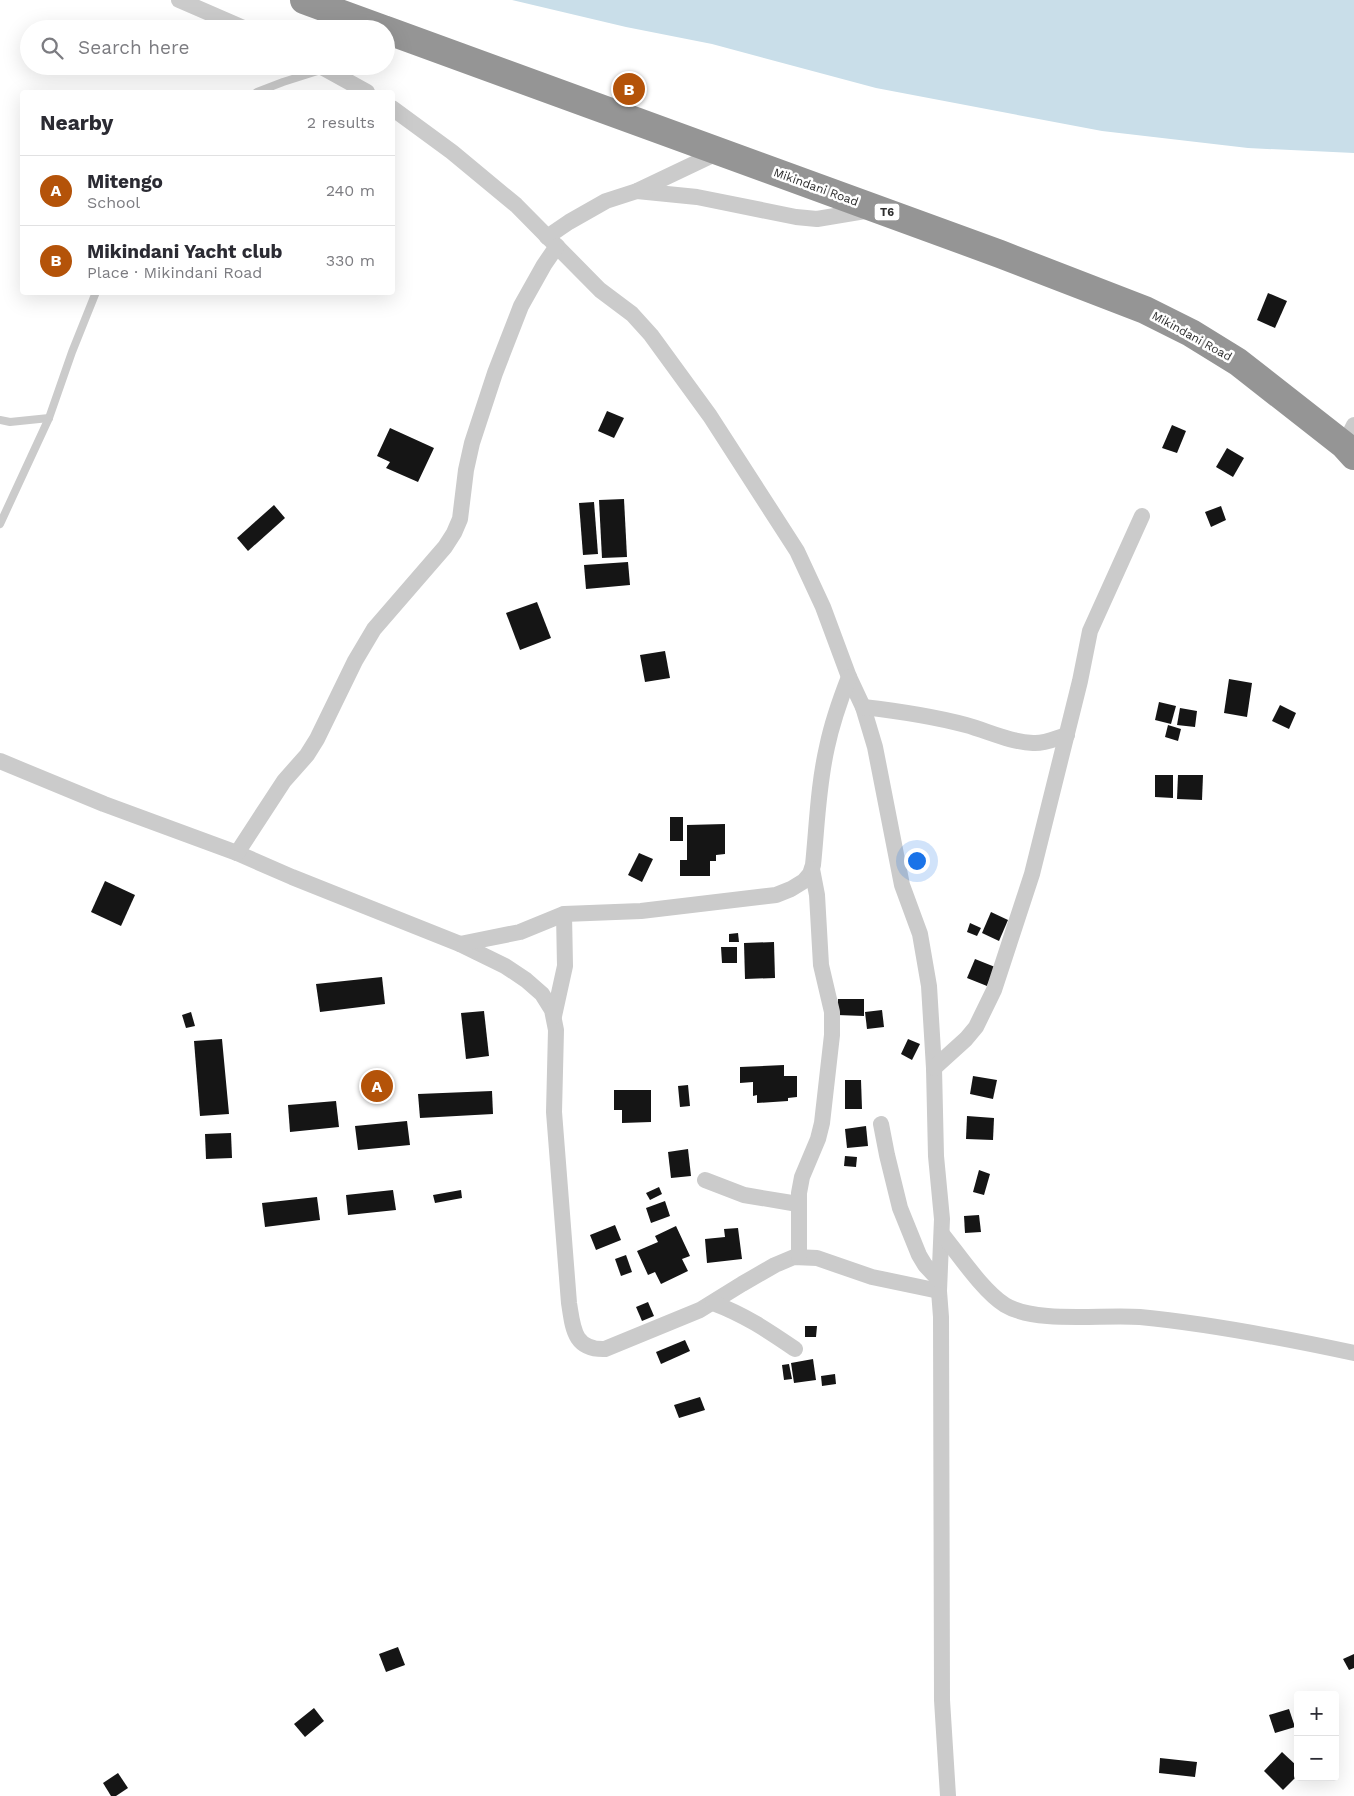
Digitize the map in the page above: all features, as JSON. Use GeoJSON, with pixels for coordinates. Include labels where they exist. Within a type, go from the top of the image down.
{"type":"FeatureCollection","features":[{"type":"Feature","properties":{"kind":"highway","name":"Mikindani Road"},"geometry":{"type":"LineString","coordinates":[[304,0],[360,20]]}},
{"type":"Feature","properties":{"kind":"highway","name":"Mikindani Road"},"geometry":{"type":"LineString","coordinates":[[395,33],[1000,254],[1145,310],[1183,329],[1238,362],[1351,442]]}},
{"type":"Feature","properties":{"kind":"street"},"geometry":{"type":"LineString","coordinates":[[179,0],[225,20]]}},
{"type":"Feature","properties":{"kind":"street"},"geometry":{"type":"LineString","coordinates":[[336,75],[364,90]]}},
{"type":"Feature","properties":{"kind":"street"},"geometry":{"type":"LineString","coordinates":[[395,110],[445,146],[516,205],[600,290],[632,314],[651,335],[710,416],[797,552],[823,607],[849,677],[863,707],[875,747],[902,885],[920,934],[929,986],[934,1068],[936,1156],[942,1202],[939,1286],[941,1317],[942,1700],[948,1796]]}},
{"type":"Feature","properties":{"kind":"street"},"geometry":{"type":"LineString","coordinates":[[237,853],[284,781],[317,739],[359,653],[374,629],[445,547],[454,533],[462,507],[466,470],[472,443],[494,373],[521,306],[544,265],[552,241],[569,222],[606,201],[637,191],[719,152]]}},
{"type":"Feature","properties":{"kind":"street"},"geometry":{"type":"LineString","coordinates":[[637,191],[697,197],[796,217],[817,219],[878,209]]}},
{"type":"Feature","properties":{"kind":"street"},"geometry":{"type":"LineString","coordinates":[[934,1068],[966,1039],[976,1027],[994,990],[1032,874],[1067,735],[1090,631],[1142,516]]}},
{"type":"Feature","properties":{"kind":"street"},"geometry":{"type":"LineString","coordinates":[[799,1257],[798,1204],[802,1177],[818,1139],[822,1123],[832,1035],[832,1012],[822,978],[817,895],[812,869],[820,785],[827,748],[837,708],[849,677]]}},
{"type":"Feature","properties":{"kind":"street"},"geometry":{"type":"LineString","coordinates":[[863,707],[924,715],[967,725],[1010,739],[1034,743],[1045,742],[1067,735]]}},
{"type":"Feature","properties":{"kind":"street"},"geometry":{"type":"LineString","coordinates":[[0,761],[104,804],[237,853],[460,944],[490,958],[526,980],[542,994],[550,1005],[556,1030],[554,1112],[570,1303],[577,1338],[590,1347],[605,1349],[700,1310],[775,1265],[799,1257],[817,1258],[872,1277],[939,1286]]}},
{"type":"Feature","properties":{"kind":"street"},"geometry":{"type":"LineString","coordinates":[[460,944],[520,932],[564,914],[641,911],[776,895],[798,885],[807,878],[812,869]]}},
{"type":"Feature","properties":{"kind":"street"},"geometry":{"type":"LineString","coordinates":[[554,1016],[565,966],[564,914]]}},
{"type":"Feature","properties":{"kind":"street"},"geometry":{"type":"LineString","coordinates":[[881,1124],[900,1208],[919,1255],[939,1286]]}},
{"type":"Feature","properties":{"kind":"street"},"geometry":{"type":"LineString","coordinates":[[705,1180],[744,1195],[798,1204]]}},
{"type":"Feature","properties":{"kind":"street"},"geometry":{"type":"LineString","coordinates":[[942,1234],[992,1294],[1004,1304],[1018,1311],[1048,1316],[1141,1318],[1243,1332],[1354,1353]]}},
{"type":"Feature","properties":{"kind":"street"},"geometry":{"type":"LineString","coordinates":[[713,1303],[738,1312],[758,1323],[795,1349]]}},
{"type":"Feature","properties":{"kind":"lane"},"geometry":{"type":"LineString","coordinates":[[261,90],[303,75]]}},
{"type":"Feature","properties":{"kind":"lane"},"geometry":{"type":"LineString","coordinates":[[0,524],[49,418],[95,295]]}},
{"type":"Feature","properties":{"kind":"lane"},"geometry":{"type":"LineString","coordinates":[[0,420],[10,422],[49,418]]}},
{"type":"Feature","properties":{"kind":"water"},"geometry":{"type":"Polygon","coordinates":[[[512,0],[1354,0],[1354,153],[1248,148],[1102,131],[876,88],[712,44],[626,27],[512,0]]]}},
{"type":"Feature","properties":{"kind":"building"},"geometry":{"type":"Polygon","coordinates":[[[1268,293],[1287,301],[1275,328],[1257,320],[1268,293]]]}},
{"type":"Feature","properties":{"kind":"building"},"geometry":{"type":"Polygon","coordinates":[[[607,411],[624,418],[614,438],[598,431],[607,411]]]}},
{"type":"Feature","properties":{"kind":"building"},"geometry":{"type":"Polygon","coordinates":[[[1172,425],[1186,431],[1177,453],[1162,448],[1172,425]]]}},
{"type":"Feature","properties":{"kind":"building"},"geometry":{"type":"Polygon","coordinates":[[[390,428],[434,448],[418,482],[386,468],[390,462],[377,456],[390,428]]]}},
{"type":"Feature","properties":{"kind":"building"},"geometry":{"type":"Polygon","coordinates":[[[1227,448],[1244,458],[1233,477],[1216,467],[1227,448]]]}},
{"type":"Feature","properties":{"kind":"building"},"geometry":{"type":"Polygon","coordinates":[[[624,499],[627,557],[602,558],[599,500],[624,499]]]}},
{"type":"Feature","properties":{"kind":"building"},"geometry":{"type":"Polygon","coordinates":[[[594,502],[598,554],[583,555],[579,503],[594,502]]]}},
{"type":"Feature","properties":{"kind":"building"},"geometry":{"type":"Polygon","coordinates":[[[274,505],[285,518],[248,551],[237,538],[274,505]]]}},
{"type":"Feature","properties":{"kind":"building"},"geometry":{"type":"Polygon","coordinates":[[[1221,506],[1226,520],[1211,527],[1205,512],[1221,506]]]}},
{"type":"Feature","properties":{"kind":"building"},"geometry":{"type":"Polygon","coordinates":[[[628,562],[630,585],[586,589],[584,565],[628,562]]]}},
{"type":"Feature","properties":{"kind":"building"},"geometry":{"type":"Polygon","coordinates":[[[537,602],[551,638],[520,650],[506,613],[537,602]]]}},
{"type":"Feature","properties":{"kind":"building"},"geometry":{"type":"Polygon","coordinates":[[[665,651],[670,678],[645,682],[640,655],[665,651]]]}},
{"type":"Feature","properties":{"kind":"building"},"geometry":{"type":"Polygon","coordinates":[[[1229,679],[1252,683],[1247,717],[1224,713],[1229,679]]]}},
{"type":"Feature","properties":{"kind":"building"},"geometry":{"type":"Polygon","coordinates":[[[1159,702],[1176,706],[1171,724],[1155,720],[1159,702]]]}},
{"type":"Feature","properties":{"kind":"building"},"geometry":{"type":"Polygon","coordinates":[[[1280,705],[1296,713],[1289,729],[1272,721],[1280,705]]]}},
{"type":"Feature","properties":{"kind":"building"},"geometry":{"type":"Polygon","coordinates":[[[1180,708],[1197,711],[1195,727],[1177,725],[1180,708]]]}},
{"type":"Feature","properties":{"kind":"building"},"geometry":{"type":"Polygon","coordinates":[[[1168,725],[1181,729],[1178,741],[1165,737],[1168,725]]]}},
{"type":"Feature","properties":{"kind":"building"},"geometry":{"type":"Polygon","coordinates":[[[1155,775],[1173,775],[1173,798],[1155,797],[1155,775]]]}},
{"type":"Feature","properties":{"kind":"building"},"geometry":{"type":"Polygon","coordinates":[[[1178,775],[1203,775],[1202,800],[1177,799],[1178,775]]]}},
{"type":"Feature","properties":{"kind":"building"},"geometry":{"type":"Polygon","coordinates":[[[670,817],[683,817],[683,841],[670,841],[670,817]]]}},
{"type":"Feature","properties":{"kind":"building"},"geometry":{"type":"Polygon","coordinates":[[[725,824],[725,854],[716,855],[716,861],[710,861],[710,876],[680,876],[680,860],[687,860],[687,825],[725,824]]]}},
{"type":"Feature","properties":{"kind":"building"},"geometry":{"type":"Polygon","coordinates":[[[639,853],[653,859],[642,882],[628,875],[639,853]]]}},
{"type":"Feature","properties":{"kind":"building"},"geometry":{"type":"Polygon","coordinates":[[[105,881],[135,895],[121,926],[91,912],[105,881]]]}},
{"type":"Feature","properties":{"kind":"building"},"geometry":{"type":"Polygon","coordinates":[[[991,912],[1008,920],[999,941],[982,933],[991,912]]]}},
{"type":"Feature","properties":{"kind":"building"},"geometry":{"type":"Polygon","coordinates":[[[970,923],[981,928],[977,936],[967,932],[970,923]]]}},
{"type":"Feature","properties":{"kind":"building"},"geometry":{"type":"Polygon","coordinates":[[[738,933],[739,942],[729,942],[729,934],[738,933]]]}},
{"type":"Feature","properties":{"kind":"building"},"geometry":{"type":"Polygon","coordinates":[[[774,942],[775,978],[745,979],[744,943],[774,942]]]}},
{"type":"Feature","properties":{"kind":"building"},"geometry":{"type":"Polygon","coordinates":[[[721,947],[737,947],[737,963],[722,963],[721,947]]]}},
{"type":"Feature","properties":{"kind":"building"},"geometry":{"type":"Polygon","coordinates":[[[975,959],[995,967],[987,986],[967,978],[975,959]]]}},
{"type":"Feature","properties":{"kind":"building"},"geometry":{"type":"Polygon","coordinates":[[[382,977],[385,1004],[320,1012],[316,984],[382,977]]]}},
{"type":"Feature","properties":{"kind":"building"},"geometry":{"type":"Polygon","coordinates":[[[838,999],[864,999],[864,1016],[837,1015],[838,999]]]}},
{"type":"Feature","properties":{"kind":"building"},"geometry":{"type":"Polygon","coordinates":[[[882,1010],[884,1027],[867,1029],[865,1012],[882,1010]]]}},
{"type":"Feature","properties":{"kind":"building"},"geometry":{"type":"Polygon","coordinates":[[[484,1011],[489,1056],[466,1059],[461,1013],[484,1011]]]}},
{"type":"Feature","properties":{"kind":"building"},"geometry":{"type":"Polygon","coordinates":[[[191,1012],[195,1026],[186,1028],[182,1015],[191,1012]]]}},
{"type":"Feature","properties":{"kind":"building"},"geometry":{"type":"Polygon","coordinates":[[[222,1039],[229,1114],[200,1116],[194,1041],[222,1039]]]}},
{"type":"Feature","properties":{"kind":"building"},"geometry":{"type":"Polygon","coordinates":[[[908,1039],[920,1044],[912,1060],[901,1054],[908,1039]]]}},
{"type":"Feature","properties":{"kind":"building"},"geometry":{"type":"Polygon","coordinates":[[[784,1065],[784,1076],[797,1076],[797,1097],[788,1098],[788,1101],[757,1103],[757,1095],[753,1096],[753,1082],[740,1083],[740,1067],[784,1065]]]}},
{"type":"Feature","properties":{"kind":"building"},"geometry":{"type":"Polygon","coordinates":[[[973,1076],[997,1080],[993,1099],[970,1094],[973,1076]]]}},
{"type":"Feature","properties":{"kind":"building"},"geometry":{"type":"Polygon","coordinates":[[[845,1080],[861,1080],[862,1109],[845,1109],[845,1080]]]}},
{"type":"Feature","properties":{"kind":"building"},"geometry":{"type":"Polygon","coordinates":[[[688,1085],[690,1106],[680,1107],[678,1086],[688,1085]]]}},
{"type":"Feature","properties":{"kind":"building"},"geometry":{"type":"Polygon","coordinates":[[[614,1090],[651,1090],[651,1122],[622,1123],[622,1110],[614,1110],[614,1090]]]}},
{"type":"Feature","properties":{"kind":"building"},"geometry":{"type":"Polygon","coordinates":[[[492,1091],[493,1114],[420,1118],[418,1094],[492,1091]]]}},
{"type":"Feature","properties":{"kind":"building"},"geometry":{"type":"Polygon","coordinates":[[[336,1101],[339,1127],[290,1132],[288,1105],[336,1101]]]}},
{"type":"Feature","properties":{"kind":"building"},"geometry":{"type":"Polygon","coordinates":[[[967,1116],[994,1118],[993,1140],[966,1139],[967,1116]]]}},
{"type":"Feature","properties":{"kind":"building"},"geometry":{"type":"Polygon","coordinates":[[[407,1121],[410,1145],[358,1150],[355,1126],[407,1121]]]}},
{"type":"Feature","properties":{"kind":"building"},"geometry":{"type":"Polygon","coordinates":[[[866,1126],[868,1146],[847,1148],[845,1129],[866,1126]]]}},
{"type":"Feature","properties":{"kind":"building"},"geometry":{"type":"Polygon","coordinates":[[[231,1133],[232,1158],[206,1159],[205,1134],[231,1133]]]}},
{"type":"Feature","properties":{"kind":"building"},"geometry":{"type":"Polygon","coordinates":[[[688,1149],[691,1176],[671,1178],[668,1152],[688,1149]]]}},
{"type":"Feature","properties":{"kind":"building"},"geometry":{"type":"Polygon","coordinates":[[[845,1156],[857,1157],[856,1167],[844,1166],[845,1156]]]}},
{"type":"Feature","properties":{"kind":"building"},"geometry":{"type":"Polygon","coordinates":[[[979,1170],[990,1174],[984,1195],[973,1192],[979,1170]]]}},
{"type":"Feature","properties":{"kind":"building"},"geometry":{"type":"Polygon","coordinates":[[[659,1187],[662,1194],[650,1200],[646,1193],[659,1187]]]}},
{"type":"Feature","properties":{"kind":"building"},"geometry":{"type":"Polygon","coordinates":[[[393,1190],[396,1210],[348,1215],[346,1195],[393,1190]]]}},
{"type":"Feature","properties":{"kind":"building"},"geometry":{"type":"Polygon","coordinates":[[[461,1190],[462,1198],[435,1203],[433,1195],[461,1190]]]}},
{"type":"Feature","properties":{"kind":"building"},"geometry":{"type":"Polygon","coordinates":[[[317,1197],[320,1220],[265,1227],[262,1203],[317,1197]]]}},
{"type":"Feature","properties":{"kind":"building"},"geometry":{"type":"Polygon","coordinates":[[[665,1201],[670,1216],[651,1223],[646,1208],[665,1201]]]}},
{"type":"Feature","properties":{"kind":"building"},"geometry":{"type":"Polygon","coordinates":[[[979,1215],[981,1232],[965,1233],[964,1216],[979,1215]]]}},
{"type":"Feature","properties":{"kind":"building"},"geometry":{"type":"Polygon","coordinates":[[[615,1225],[621,1240],[596,1250],[590,1235],[615,1225]]]}},
{"type":"Feature","properties":{"kind":"building"},"geometry":{"type":"Polygon","coordinates":[[[676,1226],[690,1256],[682,1259],[688,1271],[661,1284],[655,1272],[648,1275],[637,1251],[658,1242],[655,1236],[676,1226]]]}},
{"type":"Feature","properties":{"kind":"building"},"geometry":{"type":"Polygon","coordinates":[[[738,1228],[742,1259],[707,1263],[705,1239],[725,1237],[724,1229],[738,1228]]]}},
{"type":"Feature","properties":{"kind":"building"},"geometry":{"type":"Polygon","coordinates":[[[626,1255],[632,1272],[621,1276],[615,1259],[626,1255]]]}},
{"type":"Feature","properties":{"kind":"building"},"geometry":{"type":"Polygon","coordinates":[[[648,1302],[654,1316],[642,1321],[636,1307],[648,1302]]]}},
{"type":"Feature","properties":{"kind":"building"},"geometry":{"type":"Polygon","coordinates":[[[805,1326],[817,1326],[816,1337],[805,1337],[805,1326]]]}},
{"type":"Feature","properties":{"kind":"building"},"geometry":{"type":"Polygon","coordinates":[[[685,1340],[690,1351],[661,1364],[656,1352],[685,1340]]]}},
{"type":"Feature","properties":{"kind":"building"},"geometry":{"type":"Polygon","coordinates":[[[813,1359],[816,1380],[794,1383],[791,1363],[813,1359]]]}},
{"type":"Feature","properties":{"kind":"building"},"geometry":{"type":"Polygon","coordinates":[[[789,1364],[792,1379],[784,1380],[782,1365],[789,1364]]]}},
{"type":"Feature","properties":{"kind":"building"},"geometry":{"type":"Polygon","coordinates":[[[835,1374],[836,1384],[822,1386],[821,1376],[835,1374]]]}},
{"type":"Feature","properties":{"kind":"building"},"geometry":{"type":"Polygon","coordinates":[[[700,1397],[705,1410],[679,1418],[674,1405],[700,1397]]]}},
{"type":"Feature","properties":{"kind":"building"},"geometry":{"type":"Polygon","coordinates":[[[398,1647],[405,1665],[386,1672],[379,1654],[398,1647]]]}},
{"type":"Feature","properties":{"kind":"building"},"geometry":{"type":"Polygon","coordinates":[[[1354,1654],[1354,1668],[1349,1670],[1343,1659],[1354,1654]]]}},
{"type":"Feature","properties":{"kind":"building"},"geometry":{"type":"Polygon","coordinates":[[[314,1708],[324,1721],[305,1737],[294,1724],[314,1708]]]}},
{"type":"Feature","properties":{"kind":"building"},"geometry":{"type":"Polygon","coordinates":[[[1289,1709],[1294,1727],[1275,1733],[1269,1715],[1289,1709]]]}},
{"type":"Feature","properties":{"kind":"building"},"geometry":{"type":"Polygon","coordinates":[[[1282,1752],[1294,1763],[1294,1779],[1283,1790],[1264,1771],[1282,1752]]]}},
{"type":"Feature","properties":{"kind":"building"},"geometry":{"type":"Polygon","coordinates":[[[1160,1758],[1197,1762],[1195,1777],[1159,1773],[1160,1758]]]}},
{"type":"Feature","properties":{"kind":"building"},"geometry":{"type":"Polygon","coordinates":[[[118,1773],[128,1788],[116,1796],[111,1796],[103,1783],[118,1773]]]}},
{"type":"Feature","properties":{"kind":"place","name":"Mikindani Yacht club"},"geometry":{"type":"Point","coordinates":[629,89]}},
{"type":"Feature","properties":{"kind":"place","name":"Mitengo"},"geometry":{"type":"Point","coordinates":[377,1086]}}]}
